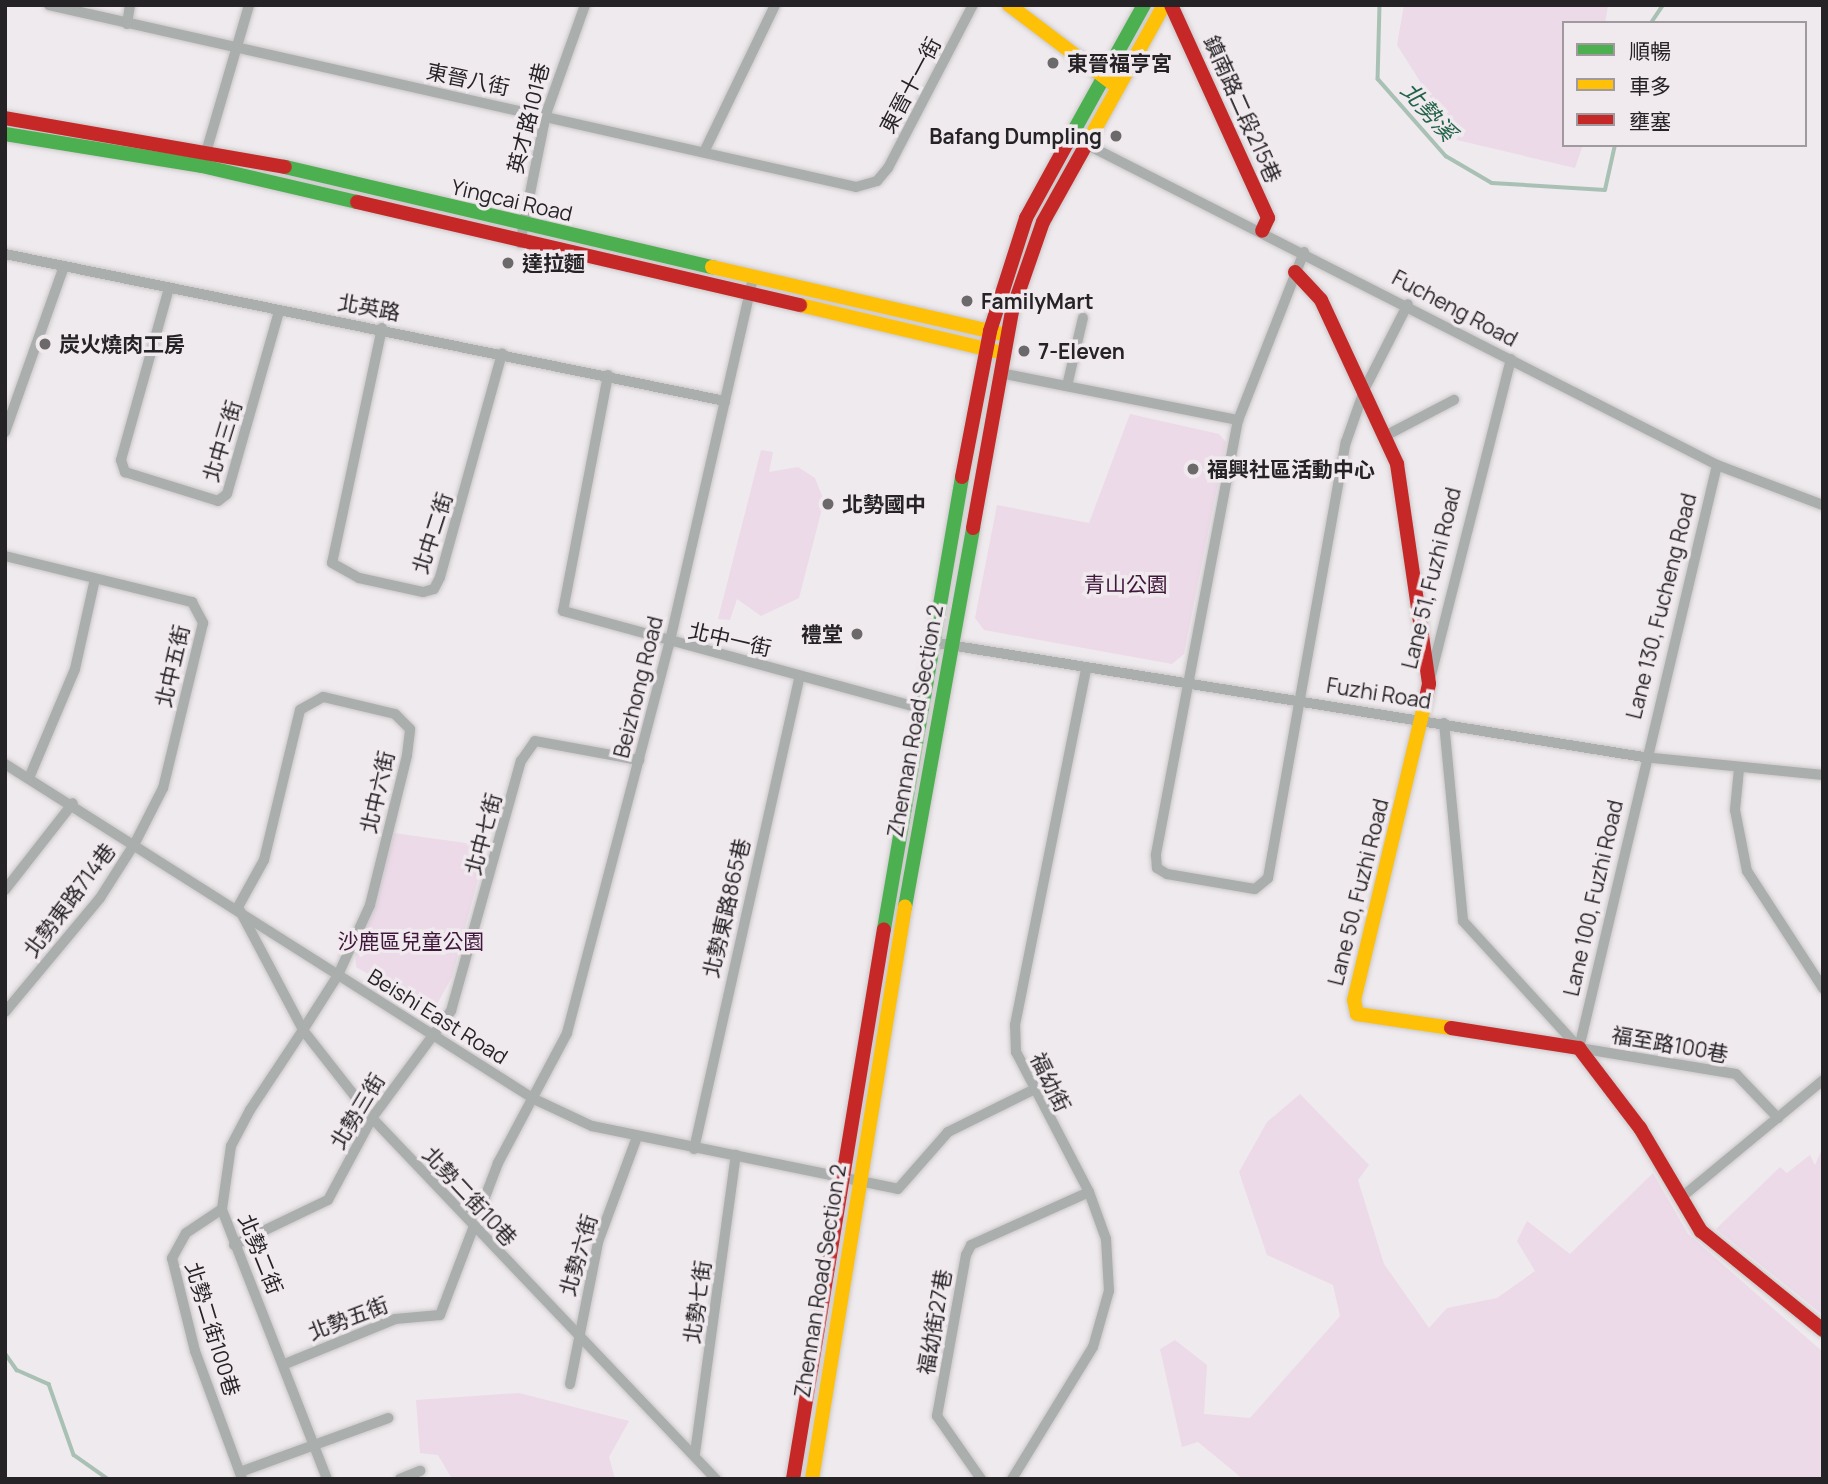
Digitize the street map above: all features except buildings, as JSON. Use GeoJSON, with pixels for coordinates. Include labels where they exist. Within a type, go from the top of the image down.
{"type":"FeatureCollection","features":[{"type":"Feature","properties":{"kind":"street","name":"東晉八街"},"geometry":{"type":"LineString","coordinates":[[49,5],[233,50],[545,114],[856,187],[877,181]]}},
{"type":"Feature","properties":{"kind":"street"},"geometry":{"type":"LineString","coordinates":[[127,24],[131,5]]}},
{"type":"Feature","properties":{"kind":"street"},"geometry":{"type":"LineString","coordinates":[[202,166],[248,5]]}},
{"type":"Feature","properties":{"kind":"street","name":"英才路101巷"},"geometry":{"type":"LineString","coordinates":[[520,243],[545,114],[585,5]]}},
{"type":"Feature","properties":{"kind":"street"},"geometry":{"type":"LineString","coordinates":[[705,150],[775,5]]}},
{"type":"Feature","properties":{"kind":"street","name":"東晉十一街"},"geometry":{"type":"LineString","coordinates":[[877,181],[973,5]]}},
{"type":"Feature","properties":{"kind":"street"},"geometry":{"type":"LineString","coordinates":[[1009,5],[1119,88]]}},
{"type":"Feature","properties":{"kind":"street","name":"Zhennan Road Section 2"},"geometry":{"type":"LineString","coordinates":[[793,1479],[931,642],[990,331],[1014,243],[1144,5]]}},
{"type":"Feature","properties":{"kind":"street","name":"Zhennan Road Section 2"},"geometry":{"type":"LineString","coordinates":[[811,1479],[856,1180],[1008,334],[1026,262],[1164,5]]}},
{"type":"Feature","properties":{"kind":"street","name":"鎮南路二段215巷"},"geometry":{"type":"LineString","coordinates":[[1171,5],[1268,218],[1262,231]]}},
{"type":"Feature","properties":{"kind":"street","name":"Yingcai Road"},"geometry":{"type":"LineString","coordinates":[[5,118],[205,149],[523,225],[1008,334]]}},
{"type":"Feature","properties":{"kind":"street","name":"Yingcai Road"},"geometry":{"type":"LineString","coordinates":[[5,134],[202,166],[520,243],[1004,353]]}},
{"type":"Feature","properties":{"kind":"street","name":"Fucheng Road"},"geometry":{"type":"LineString","coordinates":[[1072,137],[1408,304],[1717,465],[1823,505]]}},
{"type":"Feature","properties":{"kind":"street"},"geometry":{"type":"LineString","coordinates":[[1304,252],[1238,420],[1192,682],[1156,855],[1157,868],[1167,874],[1255,889],[1268,878],[1304,701],[1346,442],[1365,388],[1408,304]]}},
{"type":"Feature","properties":{"kind":"street","name":"北英路"},"geometry":{"type":"LineString","coordinates":[[5,254],[279,312],[383,328],[725,401]]}},
{"type":"Feature","properties":{"kind":"street"},"geometry":{"type":"LineString","coordinates":[[5,432],[64,266]]}},
{"type":"Feature","properties":{"kind":"street","name":"Lane 51, Fuzhi Road"},"geometry":{"type":"LineString","coordinates":[[1295,272],[1321,300],[1365,388],[1397,464],[1429,684]]}},
{"type":"Feature","properties":{"kind":"street","name":"Beizhong Road"},"geometry":{"type":"LineString","coordinates":[[534,1099],[567,1033],[669,645],[753,277]]}},
{"type":"Feature","properties":{"kind":"street","name":"北中三街"},"geometry":{"type":"LineString","coordinates":[[169,288],[121,460],[125,472],[218,501],[228,494],[279,312]]}},
{"type":"Feature","properties":{"kind":"street"},"geometry":{"type":"LineString","coordinates":[[1066,386],[1083,318]]}},
{"type":"Feature","properties":{"kind":"street","name":"北中二街"},"geometry":{"type":"LineString","coordinates":[[383,328],[332,563],[359,578],[422,592],[434,589],[440,578],[502,353]]}},
{"type":"Feature","properties":{"kind":"street","name":"Lane 51, Fuzhi Road"},"geometry":{"type":"LineString","coordinates":[[1429,684],[1511,359]]}},
{"type":"Feature","properties":{"kind":"street"},"geometry":{"type":"LineString","coordinates":[[1000,373],[1238,420]]}},
{"type":"Feature","properties":{"kind":"street","name":"北中一街"},"geometry":{"type":"LineString","coordinates":[[608,375],[561,605],[578,619],[669,645],[920,708]]}},
{"type":"Feature","properties":{"kind":"street"},"geometry":{"type":"LineString","coordinates":[[1385,436],[1454,400]]}},
{"type":"Feature","properties":{"kind":"street","name":"Lane 130, Fucheng Road"},"geometry":{"type":"LineString","coordinates":[[1643,757],[1717,465]]}},
{"type":"Feature","properties":{"kind":"street","name":"北中五街"},"geometry":{"type":"LineString","coordinates":[[5,556],[192,603],[202,611],[163,788],[135,843]]}},
{"type":"Feature","properties":{"kind":"street"},"geometry":{"type":"LineString","coordinates":[[29,778],[75,669],[95,579]]}},
{"type":"Feature","properties":{"kind":"street","name":"Fuzhi Road"},"geometry":{"type":"LineString","coordinates":[[931,642],[1086,669],[1192,682],[1422,719],[1643,757],[1739,769],[1823,775]]}},
{"type":"Feature","properties":{"kind":"street","name":"福幼街"},"geometry":{"type":"LineString","coordinates":[[1012,1479],[1105,1320],[1107,1239],[1088,1192],[1031,1091],[1016,1052],[1015,1026],[1086,669]]}},
{"type":"Feature","properties":{"kind":"street","name":"北勢東路865巷"},"geometry":{"type":"LineString","coordinates":[[694,1149],[800,676]]}},
{"type":"Feature","properties":{"kind":"street","name":"Lane 50, Fuzhi Road"},"geometry":{"type":"LineString","coordinates":[[1429,684],[1354,1000],[1357,1014],[1579,1048]]}},
{"type":"Feature","properties":{"kind":"street","name":"北中六街"},"geometry":{"type":"LineString","coordinates":[[238,907],[264,860],[300,710],[323,697],[395,714],[410,729],[407,755],[370,905],[338,975]]}},
{"type":"Feature","properties":{"kind":"street"},"geometry":{"type":"LineString","coordinates":[[1444,723],[1463,921],[1489,954],[1579,1048],[1683,1196],[1701,1231],[1823,1330]]}},
{"type":"Feature","properties":{"kind":"street","name":"北中七街"},"geometry":{"type":"LineString","coordinates":[[434,1036],[465,978],[529,748],[535,741],[639,760]]}},
{"type":"Feature","properties":{"kind":"street","name":"Lane 100, Fuzhi Road"},"geometry":{"type":"LineString","coordinates":[[1579,1048],[1643,757]]}},
{"type":"Feature","properties":{"kind":"street","name":"Beishi East Road"},"geometry":{"type":"LineString","coordinates":[[5,764],[73,803],[238,907],[338,975],[534,1099],[636,1140],[736,1156],[898,1189],[948,1132],[1031,1091]]}},
{"type":"Feature","properties":{"kind":"street"},"geometry":{"type":"LineString","coordinates":[[1739,769],[1735,810],[1747,871],[1823,988]]}},
{"type":"Feature","properties":{"kind":"street"},"geometry":{"type":"LineString","coordinates":[[5,890],[73,803]]}},
{"type":"Feature","properties":{"kind":"street","name":"北勢東路714巷"},"geometry":{"type":"LineString","coordinates":[[5,1012],[100,898],[135,843]]}},
{"type":"Feature","properties":{"kind":"street","name":"北勢二街10巷"},"geometry":{"type":"LineString","coordinates":[[238,907],[303,1030],[372,1118],[576,1336],[695,1453],[716,1479]]}},
{"type":"Feature","properties":{"kind":"street","name":"北勢二街"},"geometry":{"type":"LineString","coordinates":[[327,1479],[316,1443],[234,1245],[222,1209],[231,1146],[338,975]]}},
{"type":"Feature","properties":{"kind":"street","name":"北勢三街"},"geometry":{"type":"LineString","coordinates":[[234,1245],[317,1209],[372,1118],[434,1036]]}},
{"type":"Feature","properties":{"kind":"street","name":"福至路100巷"},"geometry":{"type":"LineString","coordinates":[[1579,1048],[1736,1074],[1778,1118]]}},
{"type":"Feature","properties":{"kind":"street"},"geometry":{"type":"LineString","coordinates":[[1683,1196],[1823,1080]]}},
{"type":"Feature","properties":{"kind":"street","name":"北勢五街"},"geometry":{"type":"LineString","coordinates":[[285,1364],[394,1319],[440,1315],[471,1225],[534,1099]]}},
{"type":"Feature","properties":{"kind":"street","name":"北勢六街"},"geometry":{"type":"LineString","coordinates":[[570,1384],[576,1336],[598,1242],[636,1140]]}},
{"type":"Feature","properties":{"kind":"street","name":"北勢七街"},"geometry":{"type":"LineString","coordinates":[[695,1453],[736,1156]]}},
{"type":"Feature","properties":{"kind":"street","name":"福幼街27巷"},"geometry":{"type":"LineString","coordinates":[[981,1479],[937,1416],[967,1255],[971,1245],[1088,1192]]}},
{"type":"Feature","properties":{"kind":"street","name":"北勢二街100巷"},"geometry":{"type":"LineString","coordinates":[[222,1209],[186,1233],[172,1258],[195,1351],[241,1475]]}},
{"type":"Feature","properties":{"kind":"street"},"geometry":{"type":"LineString","coordinates":[[241,1475],[316,1443],[388,1418]]}},
{"type":"Feature","properties":{"kind":"street"},"geometry":{"type":"LineString","coordinates":[[400,1479],[420,1471]]}},
{"type":"Feature","properties":{"kind":"green space"},"geometry":{"type":"Polygon","coordinates":[[[1404,5],[1608,5],[1605,21],[1562,21],[1562,147],[1582,147],[1575,168],[1457,140],[1397,45],[1404,5]]]}},
{"type":"Feature","properties":{"kind":"green space","name":"青山公園"},"geometry":{"type":"Polygon","coordinates":[[[1130,414],[1219,434],[1226,442],[1184,654],[1172,664],[984,630],[975,618],[997,505],[1089,523],[1130,414]]]}},
{"type":"Feature","properties":{"kind":"green space"},"geometry":{"type":"Polygon","coordinates":[[[761,450],[773,452],[769,472],[798,467],[815,478],[824,501],[799,598],[761,616],[737,599],[730,620],[718,619],[761,450]]]}},
{"type":"Feature","properties":{"kind":"green space","name":"沙鹿區兒童公園"},"geometry":{"type":"Polygon","coordinates":[[[394,833],[487,846],[452,977],[436,1006],[427,1008],[356,967],[355,951],[394,833]]]}},
{"type":"Feature","properties":{"kind":"green space"},"geometry":{"type":"Polygon","coordinates":[[[1300,1094],[1369,1165],[1358,1180],[1384,1264],[1429,1328],[1447,1308],[1497,1298],[1535,1271],[1517,1241],[1527,1221],[1570,1254],[1653,1173],[1688,1234],[1823,1352],[1823,1479],[1243,1479],[1198,1442],[1182,1447],[1160,1349],[1175,1340],[1207,1365],[1204,1414],[1250,1418],[1340,1316],[1333,1285],[1267,1255],[1239,1172],[1267,1122],[1300,1094]]]}},
{"type":"Feature","properties":{"kind":"green space"},"geometry":{"type":"Polygon","coordinates":[[[1823,1147],[1823,1315],[1716,1229],[1780,1167],[1787,1173],[1810,1155],[1815,1165],[1823,1147]]]}},
{"type":"Feature","properties":{"kind":"green space"},"geometry":{"type":"Polygon","coordinates":[[[519,1393],[629,1421],[609,1457],[615,1479],[452,1479],[438,1455],[420,1453],[416,1400],[519,1393]]]}},
{"type":"Feature","properties":{"kind":"waterway","name":"北勢溪"},"geometry":{"type":"LineString","coordinates":[[1380,5],[1378,79],[1446,156],[1492,183],[1605,190],[1615,147]]}},
{"type":"Feature","properties":{"kind":"waterway","name":"北勢溪"},"geometry":{"type":"LineString","coordinates":[[1652,21],[1663,5]]}},
{"type":"Feature","properties":{"kind":"waterway"},"geometry":{"type":"LineString","coordinates":[[5,1353],[17,1370],[49,1384],[74,1455],[108,1479]]}},
{"type":"Feature","properties":{"kind":"traffic: fast"},"geometry":{"type":"LineString","coordinates":[[1071,136],[1144,5]]}},
{"type":"Feature","properties":{"kind":"traffic: fast"},"geometry":{"type":"LineString","coordinates":[[5,134],[202,166],[357,202]]}},
{"type":"Feature","properties":{"kind":"traffic: fast"},"geometry":{"type":"LineString","coordinates":[[285,167],[712,267]]}},
{"type":"Feature","properties":{"kind":"traffic: fast"},"geometry":{"type":"LineString","coordinates":[[884,929],[962,477]]}},
{"type":"Feature","properties":{"kind":"traffic: fast"},"geometry":{"type":"LineString","coordinates":[[905,907],[973,528]]}},
{"type":"Feature","properties":{"kind":"traffic: slow"},"geometry":{"type":"LineString","coordinates":[[1009,5],[1112,83]]}},
{"type":"Feature","properties":{"kind":"traffic: slow"},"geometry":{"type":"LineString","coordinates":[[1090,138],[1164,5]]}},
{"type":"Feature","properties":{"kind":"traffic: slow"},"geometry":{"type":"LineString","coordinates":[[712,267],[999,333]]}},
{"type":"Feature","properties":{"kind":"traffic: slow"},"geometry":{"type":"LineString","coordinates":[[800,305],[995,351]]}},
{"type":"Feature","properties":{"kind":"traffic: slow"},"geometry":{"type":"LineString","coordinates":[[1426,698],[1354,1000],[1357,1014],[1451,1028]]}},
{"type":"Feature","properties":{"kind":"traffic: slow"},"geometry":{"type":"LineString","coordinates":[[812,1479],[905,907]]}},
{"type":"Feature","properties":{"kind":"traffic: jam"},"geometry":{"type":"LineString","coordinates":[[1171,5],[1268,218],[1262,231]]}},
{"type":"Feature","properties":{"kind":"traffic: jam"},"geometry":{"type":"LineString","coordinates":[[5,118],[285,167]]}},
{"type":"Feature","properties":{"kind":"traffic: jam"},"geometry":{"type":"LineString","coordinates":[[962,477],[990,331],[1026,218],[1071,136]]}},
{"type":"Feature","properties":{"kind":"traffic: jam"},"geometry":{"type":"LineString","coordinates":[[973,528],[1012,311],[1043,222],[1090,138]]}},
{"type":"Feature","properties":{"kind":"traffic: jam"},"geometry":{"type":"LineString","coordinates":[[357,202],[800,305]]}},
{"type":"Feature","properties":{"kind":"traffic: jam"},"geometry":{"type":"LineString","coordinates":[[1295,272],[1321,300],[1397,464],[1429,684],[1426,698]]}},
{"type":"Feature","properties":{"kind":"traffic: jam"},"geometry":{"type":"LineString","coordinates":[[793,1479],[884,929]]}},
{"type":"Feature","properties":{"kind":"traffic: jam"},"geometry":{"type":"LineString","coordinates":[[1451,1028],[1579,1048],[1640,1128],[1701,1231],[1823,1330]]}},
{"type":"Feature","properties":{"kind":"place","name":"東晉福亨宮"},"geometry":{"type":"Point","coordinates":[1053,63]}},
{"type":"Feature","properties":{"kind":"place","name":"Bafang Dumpling"},"geometry":{"type":"Point","coordinates":[1116,136]}},
{"type":"Feature","properties":{"kind":"place","name":"達拉麵"},"geometry":{"type":"Point","coordinates":[508,263]}},
{"type":"Feature","properties":{"kind":"place","name":"FamilyMart"},"geometry":{"type":"Point","coordinates":[967,301]}},
{"type":"Feature","properties":{"kind":"place","name":"炭火燒肉工房"},"geometry":{"type":"Point","coordinates":[45,344]}},
{"type":"Feature","properties":{"kind":"place","name":"7-Eleven"},"geometry":{"type":"Point","coordinates":[1024,351]}},
{"type":"Feature","properties":{"kind":"place","name":"福興社區活動中心"},"geometry":{"type":"Point","coordinates":[1193,469]}},
{"type":"Feature","properties":{"kind":"place","name":"北勢國中"},"geometry":{"type":"Point","coordinates":[828,504]}},
{"type":"Feature","properties":{"kind":"place","name":"禮堂"},"geometry":{"type":"Point","coordinates":[857,634]}}]}
